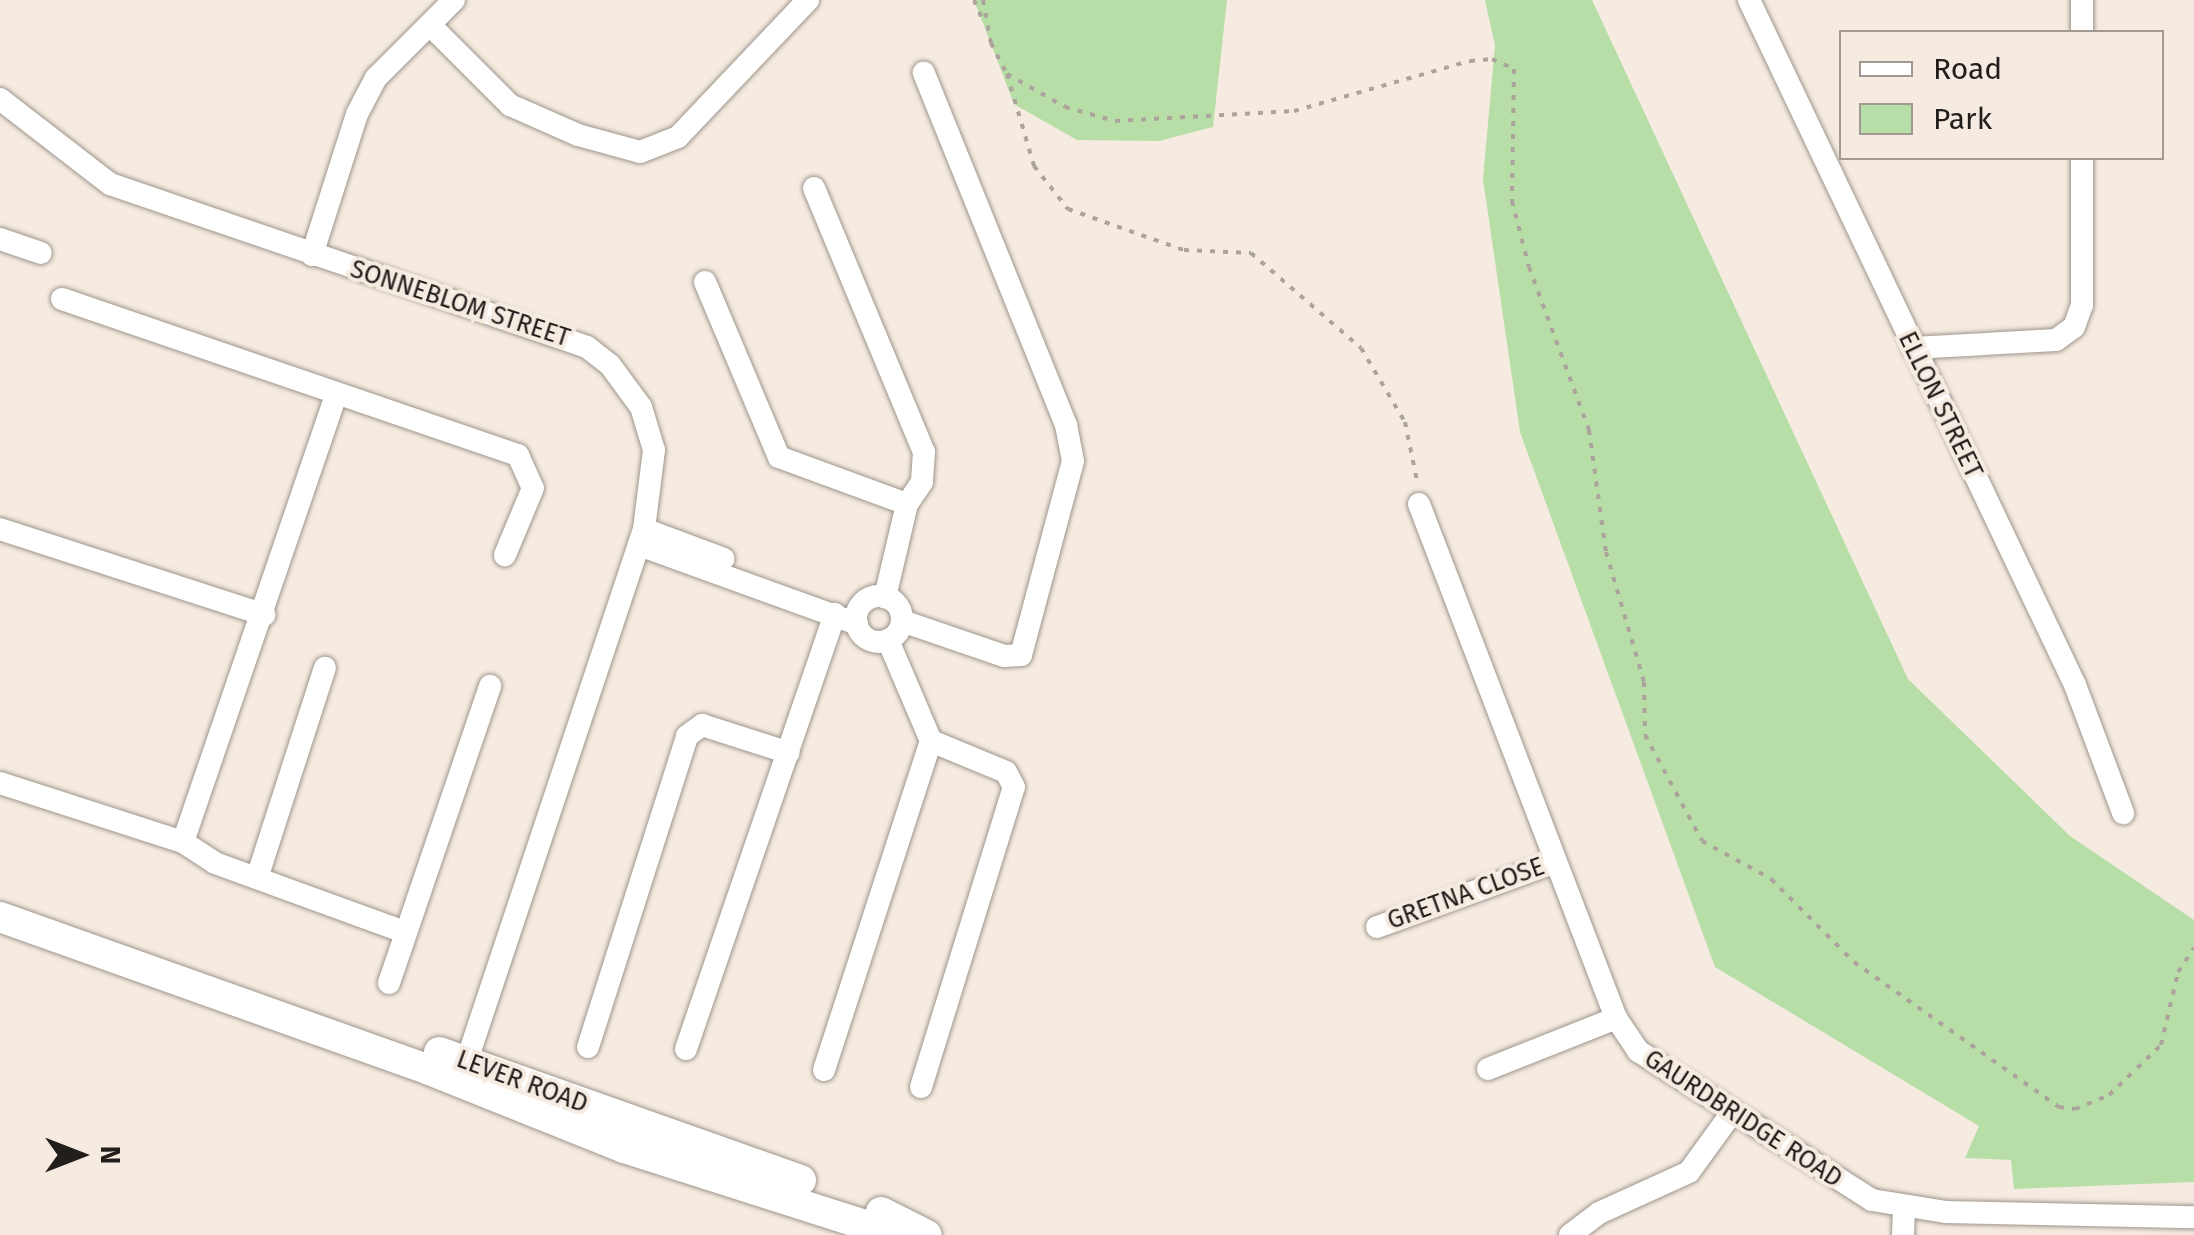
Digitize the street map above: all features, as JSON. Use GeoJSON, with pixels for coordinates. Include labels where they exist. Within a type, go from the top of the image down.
{"type":"FeatureCollection","features":[{"type":"Feature","properties":{"kind":"main road","name":"LEVER ROAD"},"geometry":{"type":"LineString","coordinates":[[0,917],[108,953],[262,992],[463,1072],[624,1148],[898,1235]]}},
{"type":"Feature","properties":{"kind":"main road","name":"LEVER ROAD"},"geometry":{"type":"LineString","coordinates":[[463,1072],[834,1191],[927,1235]]}},
{"type":"Feature","properties":{"kind":"street"},"geometry":{"type":"LineString","coordinates":[[312,255],[376,78],[454,0]]}},
{"type":"Feature","properties":{"kind":"street"},"geometry":{"type":"LineString","coordinates":[[431,26],[510,105],[578,136],[640,152],[678,136],[808,0]]}},
{"type":"Feature","properties":{"kind":"street","name":"ELLON STREET"},"geometry":{"type":"LineString","coordinates":[[1750,0],[2075,685],[2123,813]]}},
{"type":"Feature","properties":{"kind":"street"},"geometry":{"type":"LineString","coordinates":[[2082,0],[2082,30]]}},
{"type":"Feature","properties":{"kind":"street"},"geometry":{"type":"LineString","coordinates":[[642,537],[850,616],[872,641],[895,631],[1004,656],[1021,655],[1073,460],[1066,425],[924,74]]}},
{"type":"Feature","properties":{"kind":"street","name":"SONNEBLOM STREET"},"geometry":{"type":"LineString","coordinates":[[0,98],[110,184],[566,338],[610,365],[640,407],[654,450],[642,537],[463,1072]]}},
{"type":"Feature","properties":{"kind":"street"},"geometry":{"type":"LineString","coordinates":[[1913,348],[2056,340],[2074,327],[2082,305],[2082,160]]}},
{"type":"Feature","properties":{"kind":"street"},"geometry":{"type":"LineString","coordinates":[[814,188],[921,441],[925,468],[907,504],[886,597]]}},
{"type":"Feature","properties":{"kind":"street"},"geometry":{"type":"LineString","coordinates":[[0,239],[41,252]]}},
{"type":"Feature","properties":{"kind":"street"},"geometry":{"type":"LineString","coordinates":[[706,282],[779,457],[907,504]]}},
{"type":"Feature","properties":{"kind":"street"},"geometry":{"type":"LineString","coordinates":[[62,299],[518,455],[533,488],[504,555]]}},
{"type":"Feature","properties":{"kind":"street"},"geometry":{"type":"LineString","coordinates":[[183,842],[336,394]]}},
{"type":"Feature","properties":{"kind":"street","name":"GAURDBRIDGE ROAD"},"geometry":{"type":"LineString","coordinates":[[1419,504],[1616,1018],[1648,1061],[1862,1196],[1904,1208],[2083,1226],[2194,1217]]}},
{"type":"Feature","properties":{"kind":"street"},"geometry":{"type":"LineString","coordinates":[[0,529],[264,614]]}},
{"type":"Feature","properties":{"kind":"street"},"geometry":{"type":"LineString","coordinates":[[686,1049],[789,753],[850,616],[870,598],[886,597],[898,606],[895,631],[932,741],[824,1070]]}},
{"type":"Feature","properties":{"kind":"street"},"geometry":{"type":"LineString","coordinates":[[257,878],[325,668]]}},
{"type":"Feature","properties":{"kind":"street"},"geometry":{"type":"LineString","coordinates":[[389,983],[490,686]]}},
{"type":"Feature","properties":{"kind":"street"},"geometry":{"type":"LineString","coordinates":[[588,1047],[687,736],[702,726],[789,753]]}},
{"type":"Feature","properties":{"kind":"street"},"geometry":{"type":"LineString","coordinates":[[920,1086],[1014,787],[1006,772],[932,741]]}},
{"type":"Feature","properties":{"kind":"street"},"geometry":{"type":"LineString","coordinates":[[0,783],[183,842],[257,878],[404,932]]}},
{"type":"Feature","properties":{"kind":"street","name":"GRETNA CLOSE"},"geometry":{"type":"LineString","coordinates":[[1377,927],[1556,862]]}},
{"type":"Feature","properties":{"kind":"street"},"geometry":{"type":"LineString","coordinates":[[1488,1068],[1616,1018]]}},
{"type":"Feature","properties":{"kind":"street"},"geometry":{"type":"LineString","coordinates":[[1570,1235],[1599,1213],[1689,1172],[1731,1114]]}},
{"type":"Feature","properties":{"kind":"street"},"geometry":{"type":"LineString","coordinates":[[1903,1235],[1904,1208]]}},
{"type":"Feature","properties":{"kind":"path"},"geometry":{"type":"LineString","coordinates":[[974,0],[1007,74],[1034,166],[1068,209],[1184,250],[1251,254],[1361,348],[1406,422],[1419,504]]}},
{"type":"Feature","properties":{"kind":"path"},"geometry":{"type":"LineString","coordinates":[[983,0],[991,43]]}},
{"type":"Feature","properties":{"kind":"path"},"geometry":{"type":"LineString","coordinates":[[1007,74],[1065,107],[1115,121],[1294,112],[1470,61],[1505,62],[1518,78],[1512,201],[1589,430],[1606,552],[1644,682],[1645,735],[1702,841],[1770,879],[1854,962],[2058,1108],[2074,1109],[2109,1094],[2161,1045],[2178,972],[2194,948]]}},
{"type":"Feature","properties":{"kind":"green space"},"geometry":{"type":"Polygon","coordinates":[[[974,0],[1227,0],[1213,127],[1159,141],[1077,140],[1014,104],[974,0]]]}},
{"type":"Feature","properties":{"kind":"green space"},"geometry":{"type":"Polygon","coordinates":[[[1485,0],[1592,0],[1908,679],[2070,836],[2194,920],[2194,1182],[2014,1189],[2011,1160],[1965,1158],[1979,1126],[1715,967],[1520,432],[1483,179],[1495,45],[1485,0]]]}}]}
